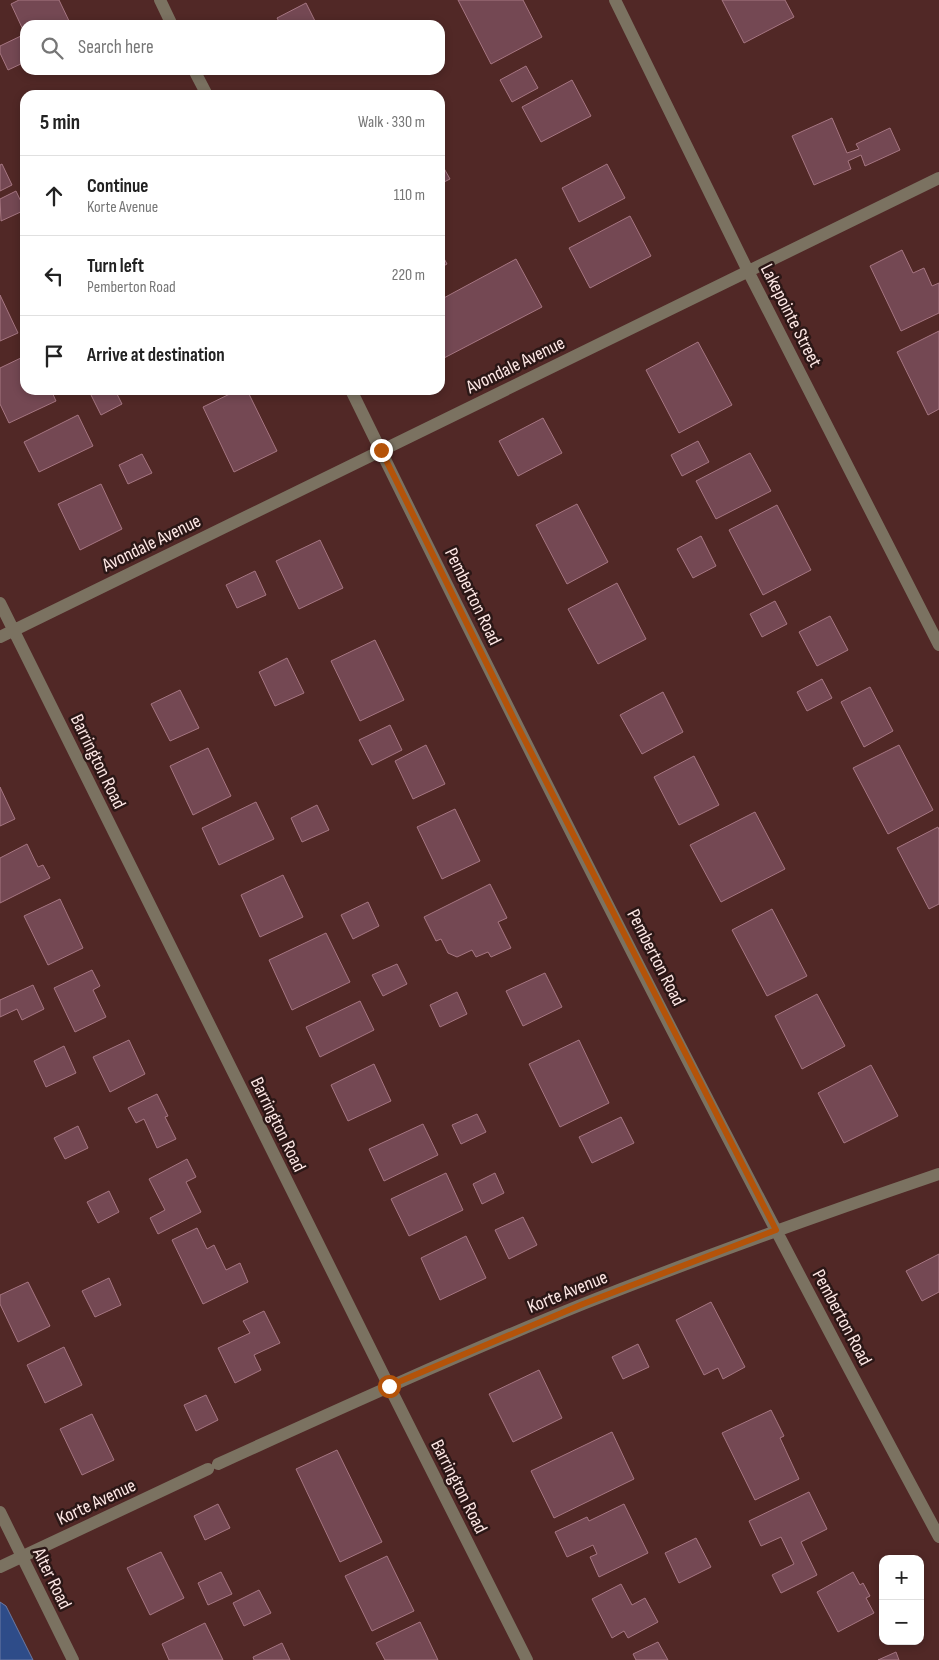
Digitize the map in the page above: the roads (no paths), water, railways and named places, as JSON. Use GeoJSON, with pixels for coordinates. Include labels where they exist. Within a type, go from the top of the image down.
{"type":"FeatureCollection","features":[{"type":"Feature","properties":{"kind":"street"},"geometry":{"type":"LineString","coordinates":[[160,0],[170,20]]}},
{"type":"Feature","properties":{"kind":"street","name":"Lakepointe Street"},"geometry":{"type":"LineString","coordinates":[[615,0],[748,271],[939,645]]}},
{"type":"Feature","properties":{"kind":"street"},"geometry":{"type":"LineString","coordinates":[[197,75],[204,90]]}},
{"type":"Feature","properties":{"kind":"street","name":"Avondale Avenue"},"geometry":{"type":"LineString","coordinates":[[0,637],[939,178]]}},
{"type":"Feature","properties":{"kind":"street","name":"Pemberton Road"},"geometry":{"type":"LineString","coordinates":[[354,395],[516,723],[776,1230],[939,1537]]}},
{"type":"Feature","properties":{"kind":"street","name":"Barrington Road"},"geometry":{"type":"LineString","coordinates":[[0,603],[527,1660]]}},
{"type":"Feature","properties":{"kind":"street","name":"Korte Avenue"},"geometry":{"type":"LineString","coordinates":[[4,1565],[389,1386],[583,1304],[776,1230],[939,1174]]}},
{"type":"Feature","properties":{"kind":"street","name":"Alter Road"},"geometry":{"type":"LineString","coordinates":[[0,1512],[73,1660]]}},
{"type":"Feature","properties":{"kind":"water"},"geometry":{"type":"Polygon","coordinates":[[[0,1602],[6,1606],[33,1660],[0,1660],[0,1602]]]}}]}
